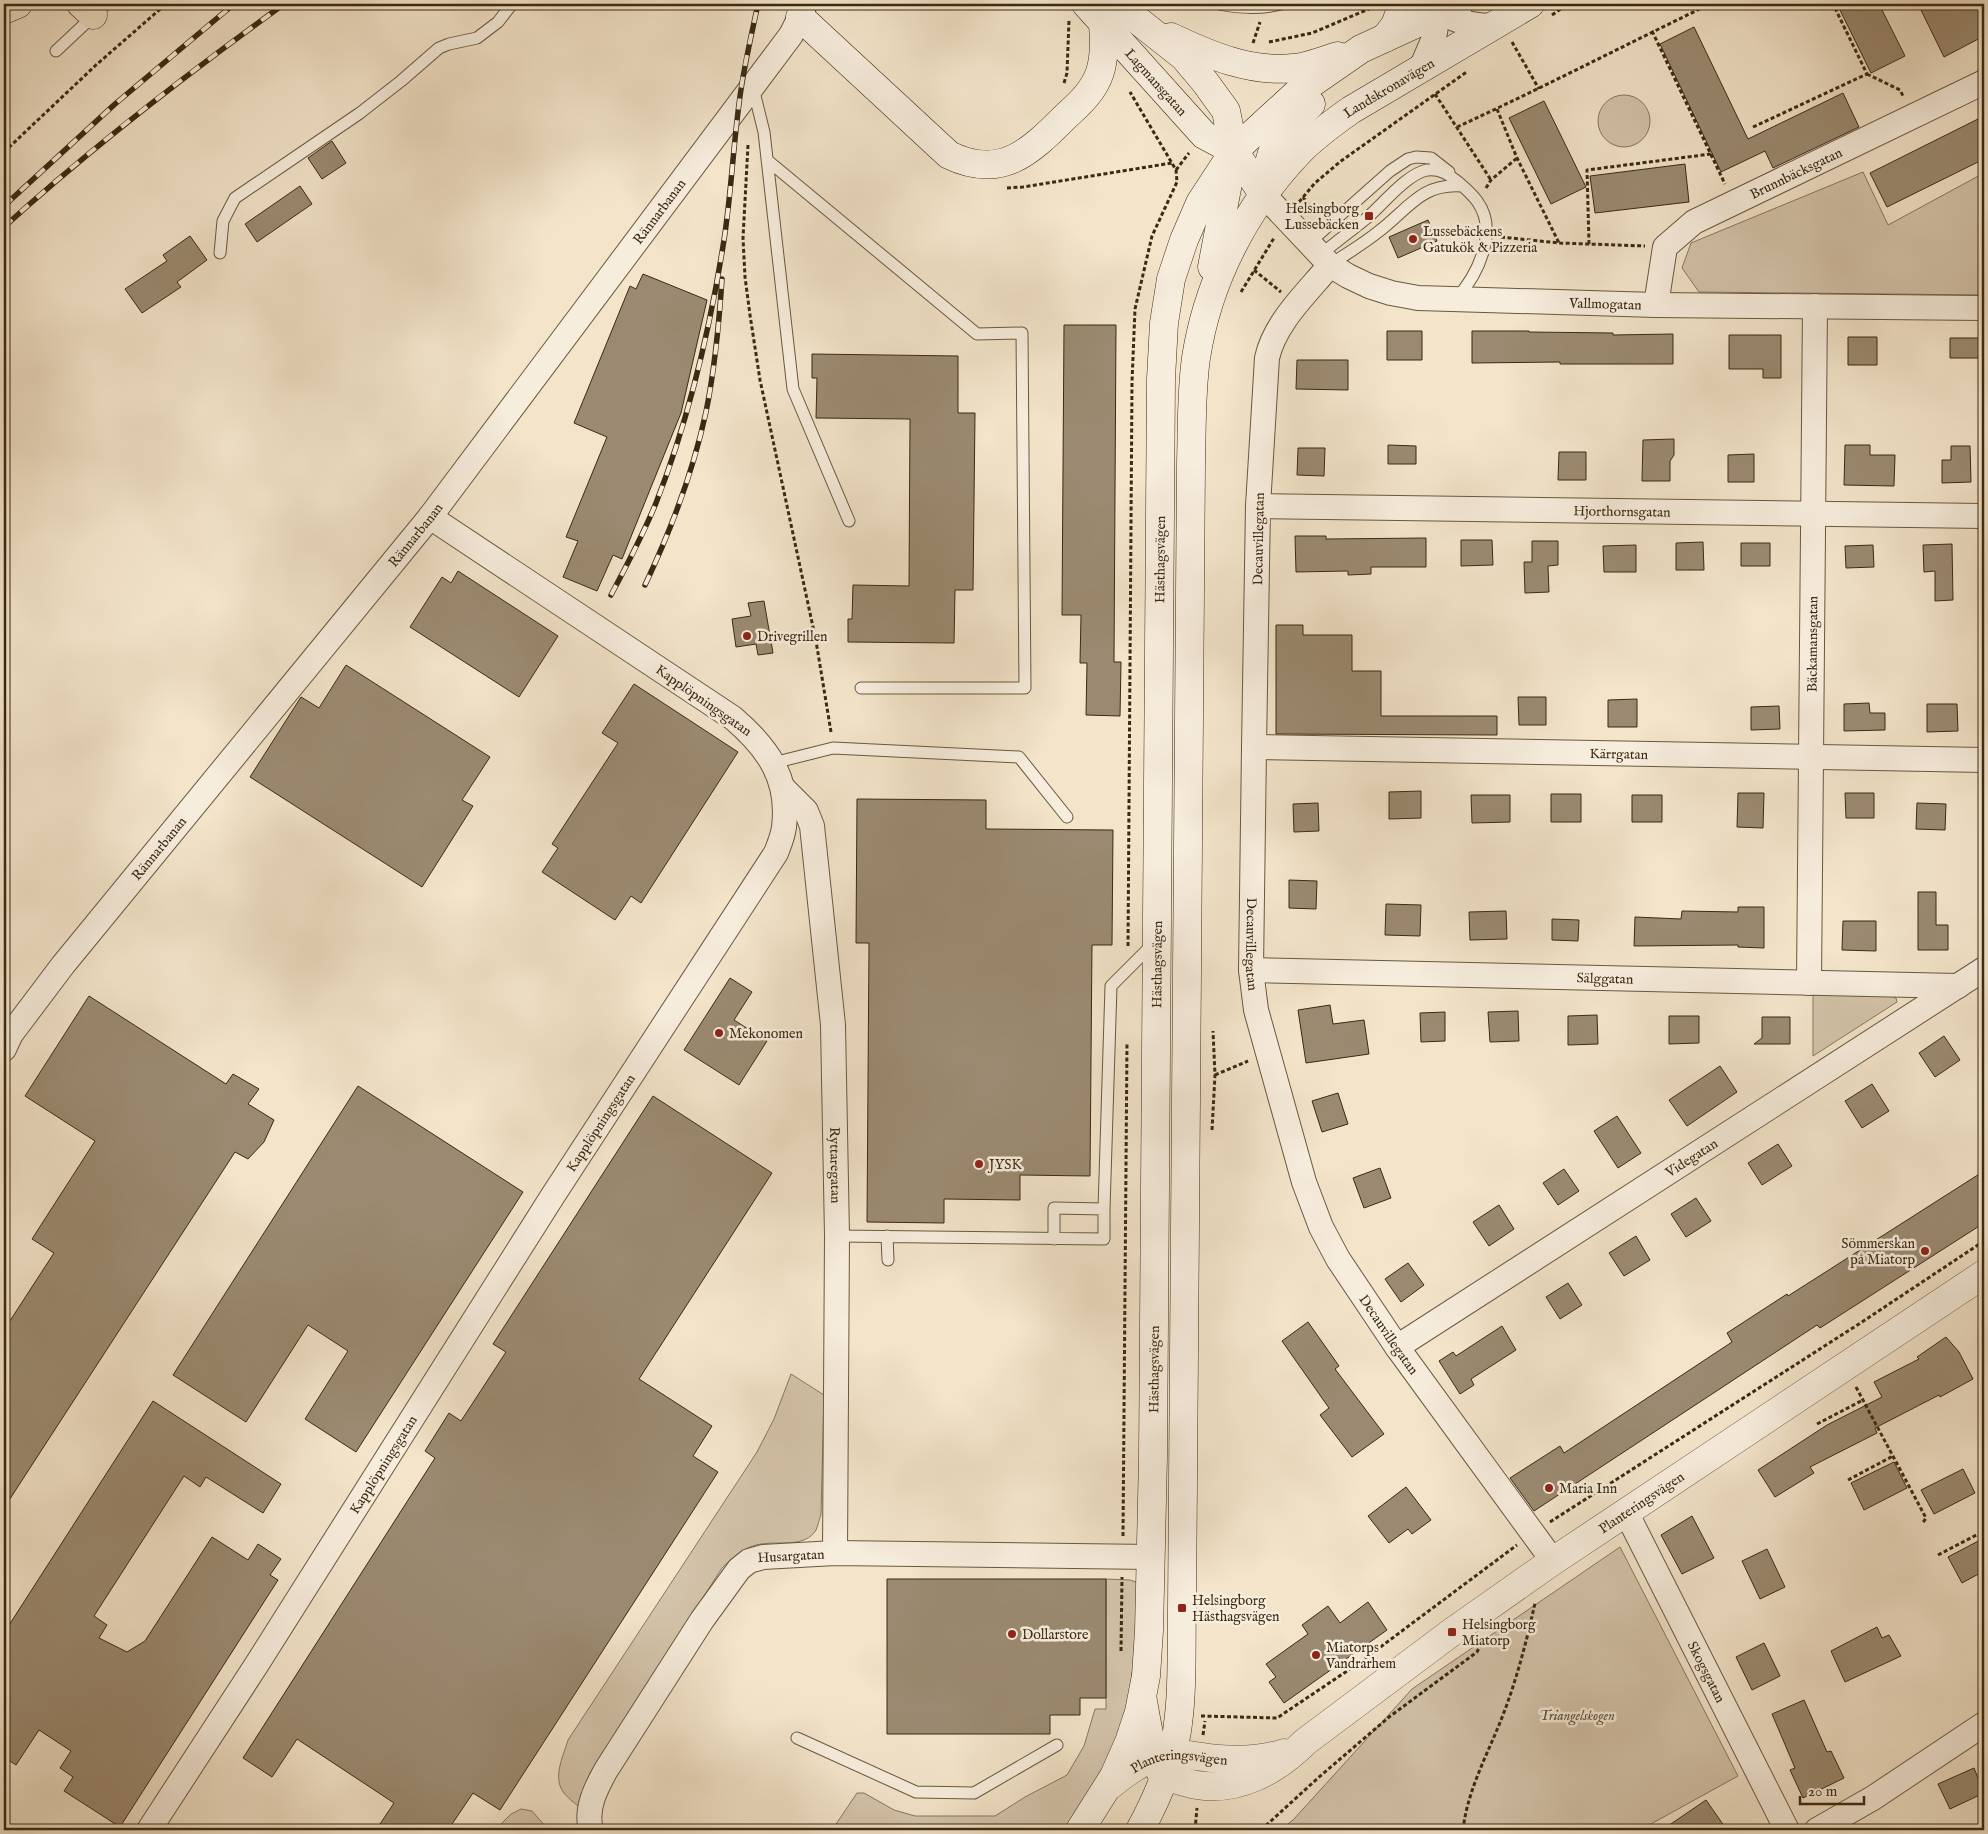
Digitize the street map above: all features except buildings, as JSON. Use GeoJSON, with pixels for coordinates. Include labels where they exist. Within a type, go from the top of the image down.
{"type":"FeatureCollection","features":[{"type":"Feature","properties":{"kind":"highway"},"geometry":{"type":"LineString","coordinates":[[4,10],[18,4]]}},
{"type":"Feature","properties":{"kind":"main road"},"geometry":{"type":"LineString","coordinates":[[1201,329],[1221,269],[1263,194],[1272,150],[1278,138],[1284,129],[1319,95],[1395,25],[1402,4]]}},
{"type":"Feature","properties":{"kind":"main road","name":"Landskronavägen"},"geometry":{"type":"LineString","coordinates":[[1263,194],[1302,149],[1326,128],[1422,66],[1530,4]]}},
{"type":"Feature","properties":{"kind":"main road"},"geometry":{"type":"LineString","coordinates":[[1164,1763],[1179,1716],[1182,1608],[1191,464],[1193,390],[1201,329],[1234,151],[1296,94],[1373,44],[1442,6]]}},
{"type":"Feature","properties":{"kind":"main road"},"geometry":{"type":"LineString","coordinates":[[803,11],[949,155],[972,164],[986,165],[1000,164],[1013,160],[1028,152],[1040,143],[1089,94],[1100,72],[1104,55],[1102,12],[1201,52],[1255,67],[1295,68],[1373,44]]}},
{"type":"Feature","properties":{"kind":"main road","name":"Lagmansgatan"},"geometry":{"type":"LineString","coordinates":[[1102,12],[1204,135],[1234,151]]}},
{"type":"Feature","properties":{"kind":"main road","name":"Lagmansgatan"},"geometry":{"type":"LineString","coordinates":[[1102,12],[1184,57],[1226,111],[1234,151],[1263,194]]}},
{"type":"Feature","properties":{"kind":"main road","name":"Hästhagsvägen"},"geometry":{"type":"LineString","coordinates":[[1108,1788],[1129,1742],[1139,1712],[1148,1654],[1152,1557],[1161,379],[1164,323],[1171,279],[1184,240],[1199,206],[1234,151]]}},
{"type":"Feature","properties":{"kind":"main road","name":"Planteringsvägen"},"geometry":{"type":"LineString","coordinates":[[1069,1827],[1124,1774],[1164,1763],[1199,1785],[1216,1785],[1244,1781],[1272,1770],[1290,1758],[1305,1742],[1452,1632],[1553,1561],[1984,1274]]}},
{"type":"Feature","properties":{"kind":"main road"},"geometry":{"type":"LineString","coordinates":[[1142,1694],[1164,1763]]}},
{"type":"Feature","properties":{"kind":"main road","name":"Planteringsvägen"},"geometry":{"type":"LineString","coordinates":[[1140,1830],[1151,1809],[1164,1763]]}},
{"type":"Feature","properties":{"kind":"street"},"geometry":{"type":"LineString","coordinates":[[1442,6],[1455,21],[1472,25],[1496,23]]}},
{"type":"Feature","properties":{"kind":"street"},"geometry":{"type":"LineString","coordinates":[[1422,66],[1434,38],[1442,6]]}},
{"type":"Feature","properties":{"kind":"street","name":"Rännarbanan"},"geometry":{"type":"LineString","coordinates":[[4,1049],[11,1034],[63,964],[430,517],[670,194],[791,35],[803,11]]}},
{"type":"Feature","properties":{"kind":"street","name":"Brunnbäcksgatan"},"geometry":{"type":"LineString","coordinates":[[1665,247],[1694,222],[1984,82]]}},
{"type":"Feature","properties":{"kind":"street","name":"Vallmogatan"},"geometry":{"type":"LineString","coordinates":[[1263,194],[1320,254],[1348,276],[1391,293],[1418,298],[1656,305],[1984,308]]}},
{"type":"Feature","properties":{"kind":"street"},"geometry":{"type":"LineString","coordinates":[[1656,305],[1665,247]]}},
{"type":"Feature","properties":{"kind":"street","name":"Decauvillegatan"},"geometry":{"type":"LineString","coordinates":[[1320,254],[1297,305],[1279,327],[1269,347],[1267,358],[1258,506],[1251,970],[1256,1010],[1304,1182],[1321,1227],[1338,1259],[1398,1347],[1553,1561]]}},
{"type":"Feature","properties":{"kind":"street","name":"Bäckamansgatan"},"geometry":{"type":"LineString","coordinates":[[1809,983],[1815,306]]}},
{"type":"Feature","properties":{"kind":"street","name":"Hjorthornsgatan"},"geometry":{"type":"LineString","coordinates":[[1258,506],[1984,516]]}},
{"type":"Feature","properties":{"kind":"street","name":"Kapplöpningsgatan"},"geometry":{"type":"LineString","coordinates":[[149,1830],[262,1656],[552,1197],[776,853],[784,828],[783,788],[773,763],[755,736],[733,718],[430,517]]}},
{"type":"Feature","properties":{"kind":"street","name":"Kärrgatan"},"geometry":{"type":"LineString","coordinates":[[1254,747],[1984,760]]}},
{"type":"Feature","properties":{"kind":"street","name":"Ryttaregatan"},"geometry":{"type":"LineString","coordinates":[[783,788],[806,811],[814,835],[833,1025],[841,1344],[840,1453],[835,1553]]}},
{"type":"Feature","properties":{"kind":"street","name":"Sälggatan"},"geometry":{"type":"LineString","coordinates":[[1251,970],[1958,986]]}},
{"type":"Feature","properties":{"kind":"street","name":"Videgatan"},"geometry":{"type":"LineString","coordinates":[[1398,1347],[1958,986],[1982,974]]}},
{"type":"Feature","properties":{"kind":"street","name":"Skogsgatan"},"geometry":{"type":"LineString","coordinates":[[1626,1512],[1787,1830]]}},
{"type":"Feature","properties":{"kind":"street","name":"Husargatan"},"geometry":{"type":"LineString","coordinates":[[591,1830],[590,1807],[596,1789],[606,1770],[676,1658],[739,1569],[750,1562],[763,1557],[835,1553],[1152,1557]]}},
{"type":"Feature","properties":{"kind":"street"},"geometry":{"type":"LineString","coordinates":[[1817,1830],[1873,1798],[1984,1724]]}},
{"type":"Feature","properties":{"kind":"lane"},"geometry":{"type":"LineString","coordinates":[[220,253],[223,221],[234,198],[360,113],[439,48],[477,38],[498,22],[512,4]]}},
{"type":"Feature","properties":{"kind":"lane"},"geometry":{"type":"LineString","coordinates":[[1218,4],[1259,7],[1281,4]]}},
{"type":"Feature","properties":{"kind":"lane"},"geometry":{"type":"LineString","coordinates":[[56,50],[93,7]]}},
{"type":"Feature","properties":{"kind":"lane"},"geometry":{"type":"LineString","coordinates":[[753,86],[764,132],[793,389],[849,521]]}},
{"type":"Feature","properties":{"kind":"lane"},"geometry":{"type":"LineString","coordinates":[[1320,254],[1390,171],[1408,159],[1424,157],[1436,161],[1478,202],[1486,225],[1484,249],[1479,263],[1465,289],[1456,300]]}},
{"type":"Feature","properties":{"kind":"lane"},"geometry":{"type":"LineString","coordinates":[[767,160],[977,334],[1022,334],[1025,688],[861,688]]}},
{"type":"Feature","properties":{"kind":"lane"},"geometry":{"type":"LineString","coordinates":[[1320,254],[1418,174],[1427,170],[1438,170],[1449,175],[1462,186]]}},
{"type":"Feature","properties":{"kind":"lane"},"geometry":{"type":"LineString","coordinates":[[1320,254],[1379,232],[1428,190],[1449,185],[1462,186]]}},
{"type":"Feature","properties":{"kind":"lane"},"geometry":{"type":"LineString","coordinates":[[773,763],[833,748],[1018,757],[1067,817]]}},
{"type":"Feature","properties":{"kind":"lane"},"geometry":{"type":"LineString","coordinates":[[837,1236],[1104,1238],[1111,986],[1157,940]]}},
{"type":"Feature","properties":{"kind":"lane"},"geometry":{"type":"LineString","coordinates":[[1054,1239],[1054,1208],[1104,1209]]}},
{"type":"Feature","properties":{"kind":"lane"},"geometry":{"type":"LineString","coordinates":[[887,1236],[888,1260]]}},
{"type":"Feature","properties":{"kind":"lane"},"geometry":{"type":"LineString","coordinates":[[797,1738],[916,1792],[974,1793],[1057,1745]]}},
{"type":"Feature","properties":{"kind":"path"},"geometry":{"type":"LineString","coordinates":[[4,152],[96,65],[166,4]]}},
{"type":"Feature","properties":{"kind":"path"},"geometry":{"type":"LineString","coordinates":[[1266,43],[1312,34],[1374,5],[1381,4]]}},
{"type":"Feature","properties":{"kind":"path"},"geometry":{"type":"LineString","coordinates":[[1456,127],[1538,89],[1710,4]]}},
{"type":"Feature","properties":{"kind":"path"},"geometry":{"type":"LineString","coordinates":[[1833,4],[1867,74],[1900,90],[1913,117]]}},
{"type":"Feature","properties":{"kind":"path"},"geometry":{"type":"LineString","coordinates":[[1062,90],[1067,73],[1102,12]]}},
{"type":"Feature","properties":{"kind":"path"},"geometry":{"type":"LineString","coordinates":[[1496,23],[1538,89]]}},
{"type":"Feature","properties":{"kind":"path"},"geometry":{"type":"LineString","coordinates":[[1652,32],[1734,203]]}},
{"type":"Feature","properties":{"kind":"path"},"geometry":{"type":"LineString","coordinates":[[1251,43],[1260,43]]}},
{"type":"Feature","properties":{"kind":"path"},"geometry":{"type":"LineString","coordinates":[[1753,127],[1867,74]]}},
{"type":"Feature","properties":{"kind":"path"},"geometry":{"type":"LineString","coordinates":[[1126,86],[1176,170],[1177,182],[1152,236],[1135,309],[1132,392],[1128,969]]}},
{"type":"Feature","properties":{"kind":"path"},"geometry":{"type":"LineString","coordinates":[[1435,94],[1491,180],[1517,158]]}},
{"type":"Feature","properties":{"kind":"path"},"geometry":{"type":"LineString","coordinates":[[1497,108],[1517,158],[1559,243]]}},
{"type":"Feature","properties":{"kind":"path"},"geometry":{"type":"LineString","coordinates":[[748,141],[743,238],[745,277],[750,315],[760,380],[816,641],[831,732]]}},
{"type":"Feature","properties":{"kind":"path"},"geometry":{"type":"LineString","coordinates":[[1589,244],[1587,170],[1711,154]]}},
{"type":"Feature","properties":{"kind":"path"},"geometry":{"type":"LineString","coordinates":[[1303,197],[1311,208],[1322,212],[1327,211]]}},
{"type":"Feature","properties":{"kind":"path"},"geometry":{"type":"LineString","coordinates":[[1486,236],[1559,243],[1665,247]]}},
{"type":"Feature","properties":{"kind":"path"},"geometry":{"type":"LineString","coordinates":[[1254,270],[1297,305]]}},
{"type":"Feature","properties":{"kind":"path"},"geometry":{"type":"LineString","coordinates":[[1121,1654],[1125,1462],[1127,1040]]}},
{"type":"Feature","properties":{"kind":"path"},"geometry":{"type":"LineString","coordinates":[[1215,1075],[1268,1054]]}},
{"type":"Feature","properties":{"kind":"path"},"geometry":{"type":"LineString","coordinates":[[1179,1716],[1277,1718],[1359,1663],[1532,1534],[1862,1322],[1984,1241]]}},
{"type":"Feature","properties":{"kind":"path"},"geometry":{"type":"LineString","coordinates":[[1853,1382],[1926,1518],[1922,1524]]}},
{"type":"Feature","properties":{"kind":"path"},"geometry":{"type":"LineString","coordinates":[[1816,1424],[1863,1400]]}},
{"type":"Feature","properties":{"kind":"path"},"geometry":{"type":"LineString","coordinates":[[1848,1480],[1893,1456]]}},
{"type":"Feature","properties":{"kind":"path"},"geometry":{"type":"LineString","coordinates":[[1938,1555],[1984,1531]]}},
{"type":"Feature","properties":{"kind":"path"},"geometry":{"type":"LineString","coordinates":[[1462,1830],[1475,1780],[1500,1724],[1526,1644],[1537,1597],[1530,1602]]}},
{"type":"Feature","properties":{"kind":"path"},"geometry":{"type":"LineString","coordinates":[[1261,1830],[1389,1717],[1477,1652],[1485,1635]]}},
{"type":"Feature","properties":{"kind":"path"},"geometry":{"type":"LineString","coordinates":[[1980,1637],[1984,1635]]}},
{"type":"Feature","properties":{"kind":"path"},"geometry":{"type":"LineString","coordinates":[[1051,1830],[1069,1827]]}},
{"type":"Feature","properties":{"kind":"green space"},"geometry":{"type":"Polygon","coordinates":[[[1624,95],[1634,97],[1642,103],[1648,111],[1650,121],[1648,131],[1642,139],[1634,145],[1624,147],[1614,145],[1606,139],[1600,131],[1598,121],[1600,111],[1606,103],[1614,97],[1624,95]]]}},
{"type":"Feature","properties":{"kind":"green space"},"geometry":{"type":"Polygon","coordinates":[[[1863,172],[1888,225],[1984,173],[1984,295],[1699,292],[1682,268],[1691,243],[1863,172]]]}},
{"type":"Feature","properties":{"kind":"green space"},"geometry":{"type":"Polygon","coordinates":[[[1813,995],[1891,996],[1896,998],[1897,1002],[1813,1056],[1813,995]]]}},
{"type":"Feature","properties":{"kind":"green space"},"geometry":{"type":"Polygon","coordinates":[[[791,1374],[824,1395],[821,1515],[816,1530],[811,1536],[799,1542],[768,1543],[750,1547],[735,1556],[722,1568],[590,1773],[578,1806],[564,1793],[559,1782],[560,1764],[568,1740],[757,1452],[774,1419],[791,1374]]]}},
{"type":"Feature","properties":{"kind":"green space","name":"Triangelskogen"},"geometry":{"type":"Polygon","coordinates":[[[1620,1547],[1738,1776],[1640,1830],[1280,1830],[1293,1820],[1412,1689],[1620,1547]]]}},
{"type":"Feature","properties":{"kind":"green space"},"geometry":{"type":"Polygon","coordinates":[[[1106,1579],[1136,1582],[1139,1591],[1139,1619],[1129,1698],[1116,1745],[1080,1812],[1065,1830],[832,1830],[857,1793],[864,1793],[894,1810],[915,1816],[995,1816],[1025,1797],[1067,1775],[1084,1746],[1095,1709],[1106,1709],[1106,1579]]]}},
{"type":"Feature","properties":{"kind":"green space"},"geometry":{"type":"Polygon","coordinates":[[[521,1809],[532,1811],[546,1827],[543,1830],[495,1830],[511,1814],[521,1809]]]}},
{"type":"Feature","properties":{"kind":"railway"},"geometry":{"type":"LineString","coordinates":[[4,206],[115,104],[234,4]]}},
{"type":"Feature","properties":{"kind":"railway"},"geometry":{"type":"LineString","coordinates":[[4,227],[71,168],[141,112],[284,4]]}},
{"type":"Feature","properties":{"kind":"railway"},"geometry":{"type":"LineString","coordinates":[[611,595],[656,503],[679,439],[697,373],[712,307],[724,240],[741,91],[758,4]]}},
{"type":"Feature","properties":{"kind":"railway"},"geometry":{"type":"LineString","coordinates":[[645,585],[664,543],[680,500],[701,434],[714,362],[722,279]]}},
{"type":"Feature","properties":{"kind":"place","name":"Helsingborg Lussebäcken"},"geometry":{"type":"Point","coordinates":[1369,216]}},
{"type":"Feature","properties":{"kind":"place","name":"Lussebäckens Gatukök & Pizzeria"},"geometry":{"type":"Point","coordinates":[1413,239]}},
{"type":"Feature","properties":{"kind":"place","name":"Drivegrillen"},"geometry":{"type":"Point","coordinates":[747,636]}},
{"type":"Feature","properties":{"kind":"place","name":"Mekonomen"},"geometry":{"type":"Point","coordinates":[719,1033]}},
{"type":"Feature","properties":{"kind":"place","name":"JYSK"},"geometry":{"type":"Point","coordinates":[979,1164]}},
{"type":"Feature","properties":{"kind":"place","name":"Sömmerskan på Miatorp"},"geometry":{"type":"Point","coordinates":[1925,1251]}},
{"type":"Feature","properties":{"kind":"place","name":"Maria Inn"},"geometry":{"type":"Point","coordinates":[1549,1488]}},
{"type":"Feature","properties":{"kind":"place","name":"Helsingborg Hästhagsvägen"},"geometry":{"type":"Point","coordinates":[1182,1608]}},
{"type":"Feature","properties":{"kind":"place","name":"Helsingborg Miatorp"},"geometry":{"type":"Point","coordinates":[1452,1632]}},
{"type":"Feature","properties":{"kind":"place","name":"Dollarstore"},"geometry":{"type":"Point","coordinates":[1012,1634]}},
{"type":"Feature","properties":{"kind":"place","name":"Miatorps Vandrarhem"},"geometry":{"type":"Point","coordinates":[1316,1655]}}]}
